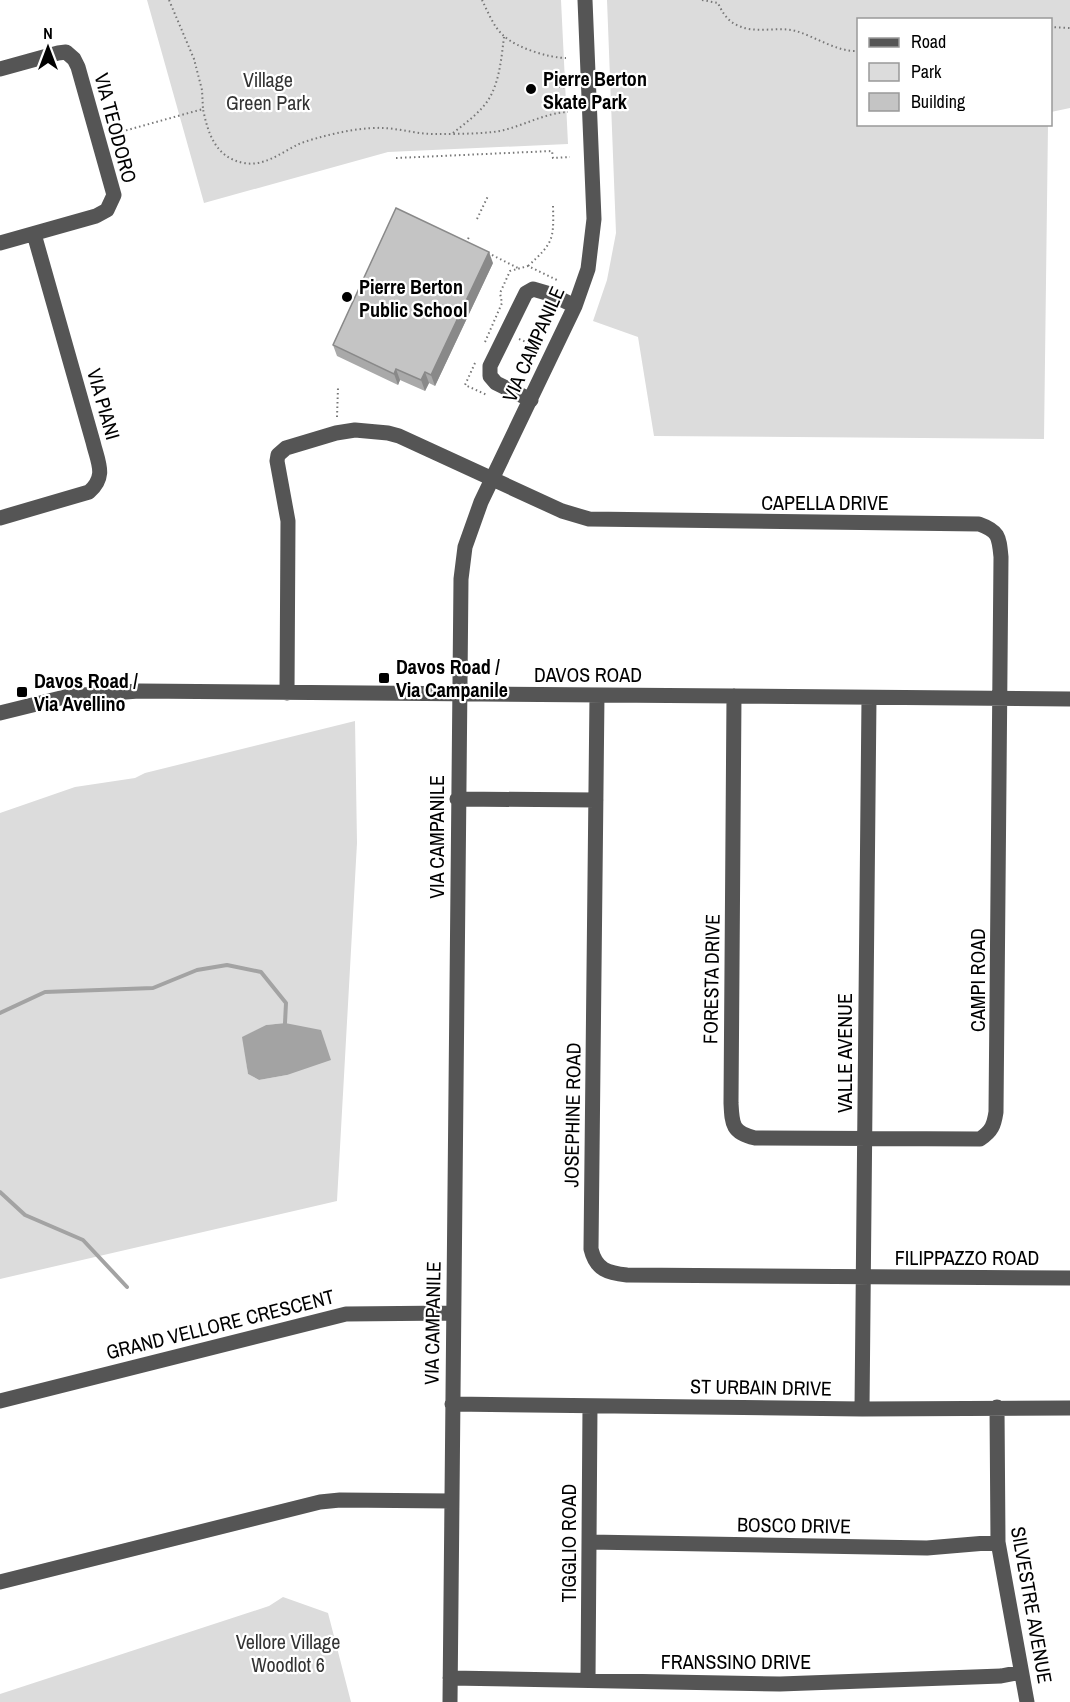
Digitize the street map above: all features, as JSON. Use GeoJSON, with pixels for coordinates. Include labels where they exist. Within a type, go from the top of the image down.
{"type":"FeatureCollection","features":[{"type":"Feature","properties":{"kind":"street","name":"VIA CAMPANILE"},"geometry":{"type":"LineString","coordinates":[[450,1702],[458,694],[462,564],[470,532],[575,306],[588,270],[594,219],[585,0]]}},
{"type":"Feature","properties":{"kind":"street","name":"VIA TEODORO"},"geometry":{"type":"LineString","coordinates":[[0,69],[58,53],[66,52],[74,59],[114,195],[107,210],[96,216],[0,243]]}},
{"type":"Feature","properties":{"kind":"street","name":"VIA PIANI"},"geometry":{"type":"LineString","coordinates":[[0,518],[89,492],[100,478],[100,468],[93,442],[34,234]]}},
{"type":"Feature","properties":{"kind":"street"},"geometry":{"type":"LineString","coordinates":[[531,400],[496,383],[490,376],[490,366],[526,292],[533,289],[575,306]]}},
{"type":"Feature","properties":{"kind":"street"},"geometry":{"type":"LineString","coordinates":[[287,693],[288,521],[277,461],[281,450],[336,433],[354,430],[376,431],[399,436],[493,479]]}},
{"type":"Feature","properties":{"kind":"street","name":"CAPELLA DRIVE"},"geometry":{"type":"LineString","coordinates":[[493,479],[562,511],[605,521],[979,524],[991,528],[999,538],[1001,557],[1000,699]]}},
{"type":"Feature","properties":{"kind":"street","name":"DAVOS ROAD"},"geometry":{"type":"LineString","coordinates":[[0,713],[48,700],[109,693],[1070,699]]}},
{"type":"Feature","properties":{"kind":"street","name":"JOSEPHINE ROAD"},"geometry":{"type":"LineString","coordinates":[[597,695],[591,1249],[593,1258],[600,1267],[610,1273],[627,1275],[864,1277]]}},
{"type":"Feature","properties":{"kind":"street","name":"FORESTA DRIVE"},"geometry":{"type":"LineString","coordinates":[[734,696],[732,1119],[735,1129],[743,1136],[755,1138],[865,1140]]}},
{"type":"Feature","properties":{"kind":"street","name":"VALLE AVENUE"},"geometry":{"type":"LineString","coordinates":[[862,1409],[869,698]]}},
{"type":"Feature","properties":{"kind":"street","name":"CAMPI ROAD"},"geometry":{"type":"LineString","coordinates":[[865,1140],[974,1140],[989,1134],[994,1126],[1000,699]]}},
{"type":"Feature","properties":{"kind":"street"},"geometry":{"type":"LineString","coordinates":[[458,799],[596,800]]}},
{"type":"Feature","properties":{"kind":"street","name":"FILIPPAZZO ROAD"},"geometry":{"type":"LineString","coordinates":[[864,1277],[1070,1278]]}},
{"type":"Feature","properties":{"kind":"street","name":"GRAND VELLORE CRESCENT"},"geometry":{"type":"LineString","coordinates":[[0,1401],[346,1314],[453,1313]]}},
{"type":"Feature","properties":{"kind":"street","name":"ST URBAIN DRIVE"},"geometry":{"type":"LineString","coordinates":[[452,1404],[862,1409],[1070,1408]]}},
{"type":"Feature","properties":{"kind":"street","name":"TIGGLIO ROAD"},"geometry":{"type":"LineString","coordinates":[[588,1680],[590,1406]]}},
{"type":"Feature","properties":{"kind":"street","name":"SILVESTRE AVENUE"},"geometry":{"type":"LineString","coordinates":[[997,1407],[998,1542],[1027,1702]]}},
{"type":"Feature","properties":{"kind":"street"},"geometry":{"type":"LineString","coordinates":[[0,1582],[320,1502],[340,1500],[451,1501]]}},
{"type":"Feature","properties":{"kind":"street","name":"BOSCO DRIVE"},"geometry":{"type":"LineString","coordinates":[[589,1542],[927,1548],[998,1542]]}},
{"type":"Feature","properties":{"kind":"street","name":"FRANSSINO DRIVE"},"geometry":{"type":"LineString","coordinates":[[450,1678],[780,1684],[1001,1676],[1022,1672]]}},
{"type":"Feature","properties":{"kind":"path"},"geometry":{"type":"LineString","coordinates":[[169,0],[194,59],[202,90],[203,109],[209,135],[216,147],[229,158],[242,163],[253,164],[267,160],[299,144],[330,135],[382,128],[433,134],[495,132],[559,112],[568,112]]}},
{"type":"Feature","properties":{"kind":"path"},"geometry":{"type":"LineString","coordinates":[[482,0],[504,37],[541,54],[566,58]]}},
{"type":"Feature","properties":{"kind":"path"},"geometry":{"type":"LineString","coordinates":[[702,0],[718,3],[723,15],[738,26],[755,30],[794,31],[831,45],[857,51]]}},
{"type":"Feature","properties":{"kind":"path"},"geometry":{"type":"LineString","coordinates":[[1052,27],[1070,28]]}},
{"type":"Feature","properties":{"kind":"path"},"geometry":{"type":"LineString","coordinates":[[453,133],[483,108],[491,96],[501,63],[504,37]]}},
{"type":"Feature","properties":{"kind":"path"},"geometry":{"type":"LineString","coordinates":[[554,86],[567,88]]}},
{"type":"Feature","properties":{"kind":"path"},"geometry":{"type":"LineString","coordinates":[[113,134],[203,109]]}},
{"type":"Feature","properties":{"kind":"path"},"geometry":{"type":"LineString","coordinates":[[396,158],[552,151],[552,158],[570,157]]}},
{"type":"Feature","properties":{"kind":"path"},"geometry":{"type":"LineString","coordinates":[[477,219],[489,196]]}},
{"type":"Feature","properties":{"kind":"path"},"geometry":{"type":"LineString","coordinates":[[528,266],[551,241],[554,228],[553,206]]}},
{"type":"Feature","properties":{"kind":"path"},"geometry":{"type":"LineString","coordinates":[[466,243],[469,237]]}},
{"type":"Feature","properties":{"kind":"path"},"geometry":{"type":"LineString","coordinates":[[487,253],[519,268]]}},
{"type":"Feature","properties":{"kind":"path"},"geometry":{"type":"LineString","coordinates":[[513,336],[533,345]]}},
{"type":"Feature","properties":{"kind":"path"},"geometry":{"type":"LineString","coordinates":[[337,417],[338,388]]}},
{"type":"Feature","properties":{"kind":"green space","name":"Village Green Park"},"geometry":{"type":"Polygon","coordinates":[[[147,0],[561,0],[568,144],[388,152],[204,203],[147,0]]]}},
{"type":"Feature","properties":{"kind":"green space"},"geometry":{"type":"Polygon","coordinates":[[[607,0],[1070,0],[1070,108],[1052,112],[1052,18],[857,18],[857,126],[1048,126],[1044,439],[654,436],[638,337],[593,321],[607,280],[616,233],[607,0]]]}},
{"type":"Feature","properties":{"kind":"green space"},"geometry":{"type":"Polygon","coordinates":[[[355,721],[357,843],[337,1201],[0,1279],[0,813],[75,787],[135,778],[145,773],[355,721]],[[285,1023],[266,1025],[243,1037],[248,1074],[259,1080],[287,1075],[285,1023]]]}},
{"type":"Feature","properties":{"kind":"green space","name":"Vellore Village Woodlot 6"},"geometry":{"type":"Polygon","coordinates":[[[283,1597],[328,1613],[351,1702],[0,1702],[0,1694],[269,1606],[283,1597]]]}},
{"type":"Feature","properties":{"kind":"shaded area"},"geometry":{"type":"Polygon","coordinates":[[[285,1023],[321,1030],[331,1060],[287,1075],[259,1080],[248,1074],[242,1037],[266,1025],[285,1023]]]}},
{"type":"Feature","properties":{"kind":"building"},"geometry":{"type":"Polygon","coordinates":[[[396,208],[489,252],[431,375],[425,372],[421,380],[396,369],[394,374],[333,345],[396,208]]]}},
{"type":"Feature","properties":{"kind":"waterway"},"geometry":{"type":"LineString","coordinates":[[0,1013],[45,992],[153,988],[197,970],[227,965],[261,972],[286,1003],[285,1023]]}},
{"type":"Feature","properties":{"kind":"waterway"},"geometry":{"type":"LineString","coordinates":[[0,1192],[25,1215],[83,1240],[127,1287]]}},
{"type":"Feature","properties":{"kind":"place","name":"Pierre Berton Skate Park"},"geometry":{"type":"Point","coordinates":[531,89]}},
{"type":"Feature","properties":{"kind":"place","name":"Pierre Berton Public School"},"geometry":{"type":"Point","coordinates":[347,297]}},
{"type":"Feature","properties":{"kind":"place","name":"Davos Road / Via Campanile"},"geometry":{"type":"Point","coordinates":[384,678]}},
{"type":"Feature","properties":{"kind":"place","name":"Davos Road / Via Avellino"},"geometry":{"type":"Point","coordinates":[22,692]}}]}
